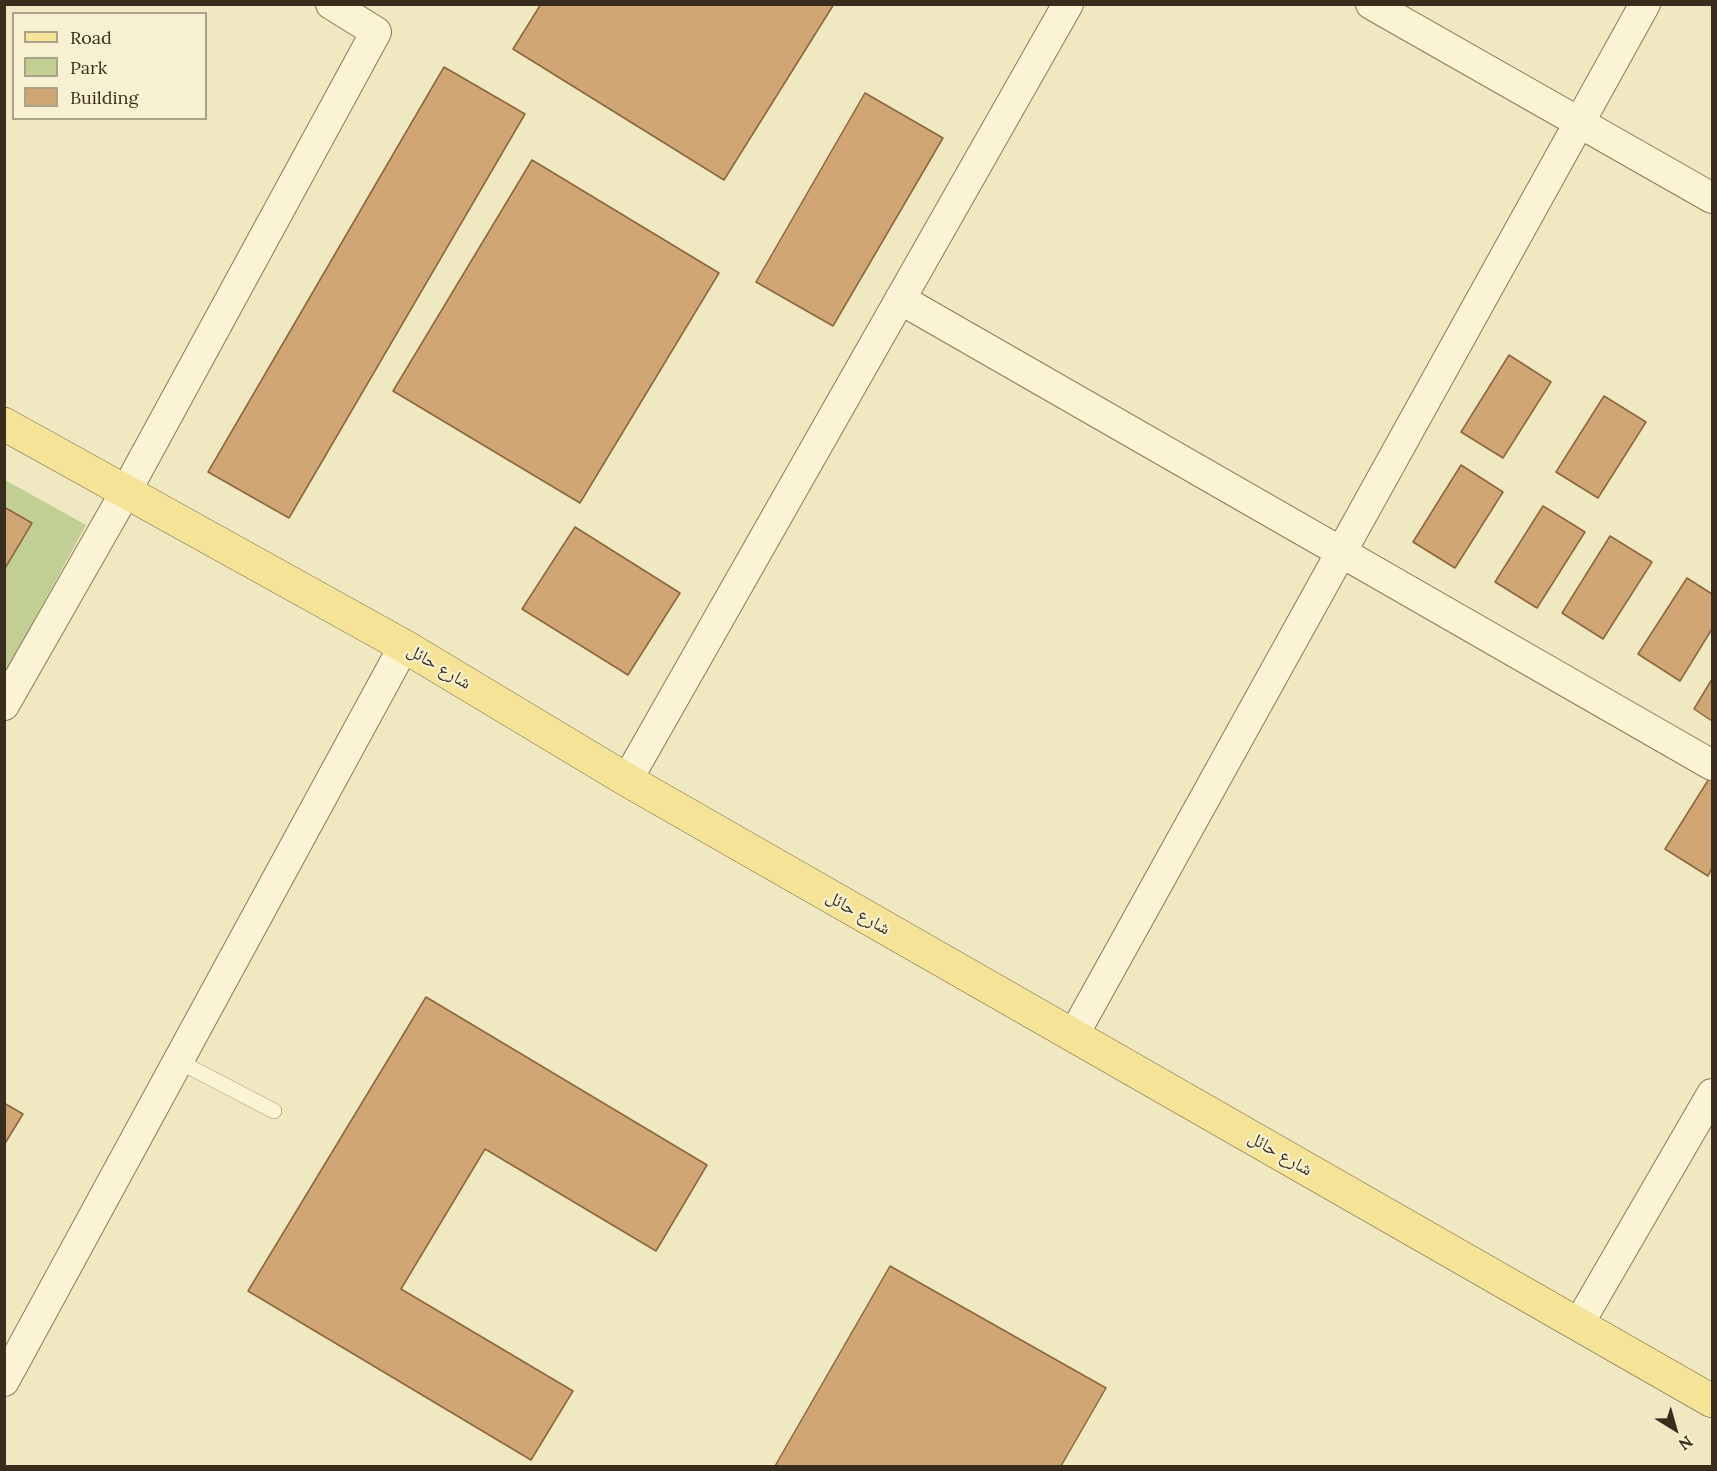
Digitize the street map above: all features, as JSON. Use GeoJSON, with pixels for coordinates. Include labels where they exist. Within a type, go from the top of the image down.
{"type":"FeatureCollection","features":[{"type":"Feature","properties":{"kind":"main road","name":"شارع حائل"},"geometry":{"type":"LineString","coordinates":[[4,424],[125,493],[404,645],[627,780],[1713,1401]]}},
{"type":"Feature","properties":{"kind":"street"},"geometry":{"type":"LineString","coordinates":[[4,705],[125,493],[376,32],[331,4]]}},
{"type":"Feature","properties":{"kind":"street"},"geometry":{"type":"LineString","coordinates":[[627,780],[1068,4]]}},
{"type":"Feature","properties":{"kind":"street"},"geometry":{"type":"LineString","coordinates":[[1371,4],[1713,198]]}},
{"type":"Feature","properties":{"kind":"street"},"geometry":{"type":"LineString","coordinates":[[1073,1036],[1645,4]]}},
{"type":"Feature","properties":{"kind":"street"},"geometry":{"type":"LineString","coordinates":[[900,298],[1713,765]]}},
{"type":"Feature","properties":{"kind":"street"},"geometry":{"type":"LineString","coordinates":[[4,1382],[180,1062],[404,645]]}},
{"type":"Feature","properties":{"kind":"street"},"geometry":{"type":"LineString","coordinates":[[1578,1325],[1713,1094]]}},
{"type":"Feature","properties":{"kind":"lane"},"geometry":{"type":"LineString","coordinates":[[180,1062],[274,1111]]}},
{"type":"Feature","properties":{"kind":"green space"},"geometry":{"type":"Polygon","coordinates":[[[5,480],[86,525],[5,674],[5,480]]]}},
{"type":"Feature","properties":{"kind":"building"},"geometry":{"type":"Polygon","coordinates":[[[541,4],[834,4],[724,180],[513,49],[541,4]]]}},
{"type":"Feature","properties":{"kind":"building"},"geometry":{"type":"Polygon","coordinates":[[[444,67],[525,114],[289,518],[208,472],[444,67]]]}},
{"type":"Feature","properties":{"kind":"building"},"geometry":{"type":"Polygon","coordinates":[[[865,93],[943,138],[833,326],[756,282],[865,93]]]}},
{"type":"Feature","properties":{"kind":"building"},"geometry":{"type":"Polygon","coordinates":[[[532,160],[719,273],[580,503],[393,391],[532,160]]]}},
{"type":"Feature","properties":{"kind":"building"},"geometry":{"type":"Polygon","coordinates":[[[1509,355],[1551,382],[1503,458],[1461,432],[1509,355]]]}},
{"type":"Feature","properties":{"kind":"building"},"geometry":{"type":"Polygon","coordinates":[[[1604,396],[1646,422],[1598,498],[1556,472],[1604,396]]]}},
{"type":"Feature","properties":{"kind":"building"},"geometry":{"type":"Polygon","coordinates":[[[1461,465],[1503,492],[1455,568],[1413,542],[1461,465]]]}},
{"type":"Feature","properties":{"kind":"building"},"geometry":{"type":"Polygon","coordinates":[[[1543,506],[1585,532],[1537,608],[1495,582],[1543,506]]]}},
{"type":"Feature","properties":{"kind":"building"},"geometry":{"type":"Polygon","coordinates":[[[4,507],[32,523],[4,570],[4,507]]]}},
{"type":"Feature","properties":{"kind":"building"},"geometry":{"type":"Polygon","coordinates":[[[575,527],[680,593],[628,675],[522,609],[575,527]]]}},
{"type":"Feature","properties":{"kind":"building"},"geometry":{"type":"Polygon","coordinates":[[[1610,536],[1652,562],[1603,639],[1562,613],[1610,536]]]}},
{"type":"Feature","properties":{"kind":"building"},"geometry":{"type":"Polygon","coordinates":[[[1687,578],[1712,594],[1712,629],[1680,681],[1638,654],[1687,578]]]}},
{"type":"Feature","properties":{"kind":"building"},"geometry":{"type":"Polygon","coordinates":[[[1712,679],[1712,721],[1694,709],[1712,679]]]}},
{"type":"Feature","properties":{"kind":"building"},"geometry":{"type":"Polygon","coordinates":[[[1712,774],[1712,868],[1708,876],[1665,849],[1712,774]]]}},
{"type":"Feature","properties":{"kind":"building"},"geometry":{"type":"Polygon","coordinates":[[[426,997],[707,1165],[656,1251],[485,1149],[401,1289],[573,1391],[531,1460],[248,1291],[426,997]]]}},
{"type":"Feature","properties":{"kind":"building"},"geometry":{"type":"Polygon","coordinates":[[[4,1103],[23,1114],[4,1145],[4,1103]]]}},
{"type":"Feature","properties":{"kind":"building"},"geometry":{"type":"Polygon","coordinates":[[[890,1266],[1106,1388],[1061,1466],[775,1466],[890,1266]]]}}]}
